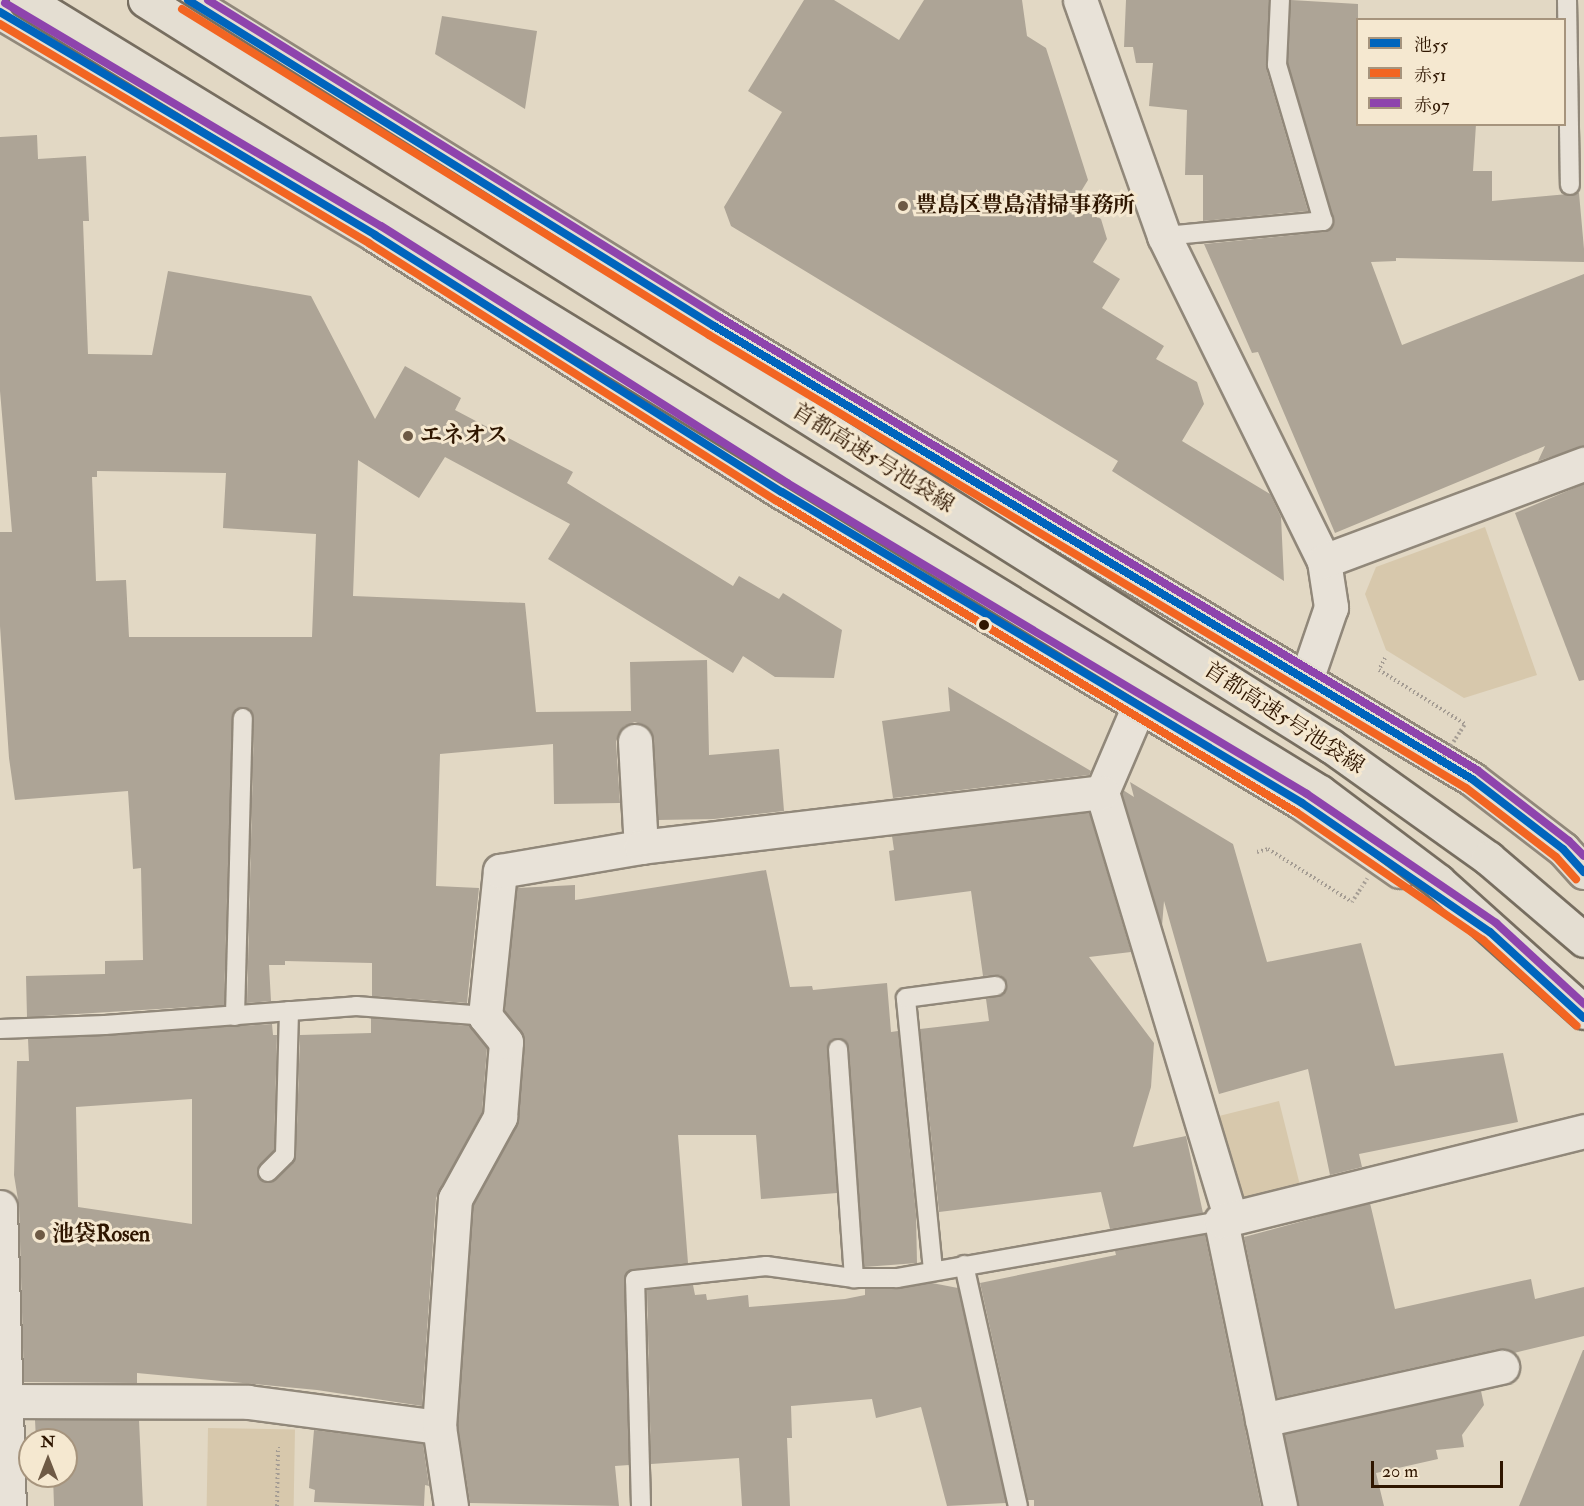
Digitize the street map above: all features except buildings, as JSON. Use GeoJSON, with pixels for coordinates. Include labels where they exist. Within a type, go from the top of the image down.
{"type":"FeatureCollection","features":[{"type":"Feature","properties":{"kind":"highway","name":"首都高速5号池袋線"},"geometry":{"type":"LineString","coordinates":[[26,0],[1320,792],[1438,881],[1584,1012]]}},
{"type":"Feature","properties":{"kind":"highway","name":"首都高速5号池袋線"},"geometry":{"type":"LineString","coordinates":[[145,0],[1331,746],[1488,858],[1584,940]]}},
{"type":"Feature","properties":{"kind":"highway"},"geometry":{"type":"LineString","coordinates":[[188,0],[714,326],[1307,677],[1472,778],[1563,849],[1584,872]]}},
{"type":"Feature","properties":{"kind":"highway"},"geometry":{"type":"LineString","coordinates":[[0,12],[375,235],[782,492],[1138,708],[1302,803],[1480,925],[1584,1018]]}},
{"type":"Feature","properties":{"kind":"street"},"geometry":{"type":"LineString","coordinates":[[1080,0],[1164,236],[1324,561],[1331,607],[1307,677]]}},
{"type":"Feature","properties":{"kind":"street"},"geometry":{"type":"LineString","coordinates":[[1324,561],[1584,464]]}},
{"type":"Feature","properties":{"kind":"street"},"geometry":{"type":"LineString","coordinates":[[1138,708],[1102,792],[1226,1220],[1280,1506]]}},
{"type":"Feature","properties":{"kind":"street"},"geometry":{"type":"LineString","coordinates":[[635,741],[641,847]]}},
{"type":"Feature","properties":{"kind":"street"},"geometry":{"type":"LineString","coordinates":[[451,1506],[439,1427],[455,1199],[500,1117],[506,1042],[485,1016],[500,871],[641,847],[1102,792]]}},
{"type":"Feature","properties":{"kind":"street"},"geometry":{"type":"LineString","coordinates":[[1226,1220],[1584,1131]]}},
{"type":"Feature","properties":{"kind":"street"},"geometry":{"type":"LineString","coordinates":[[0,1207],[3,1401],[9,1506]]}},
{"type":"Feature","properties":{"kind":"street"},"geometry":{"type":"LineString","coordinates":[[1262,1420],[1502,1367]]}},
{"type":"Feature","properties":{"kind":"street"},"geometry":{"type":"LineString","coordinates":[[3,1401],[248,1402],[439,1427]]}},
{"type":"Feature","properties":{"kind":"lane"},"geometry":{"type":"LineString","coordinates":[[1164,236],[1323,221],[1276,65],[1280,0]]}},
{"type":"Feature","properties":{"kind":"lane"},"geometry":{"type":"LineString","coordinates":[[1567,0],[1570,185]]}},
{"type":"Feature","properties":{"kind":"lane"},"geometry":{"type":"LineString","coordinates":[[235,1016],[243,718]]}},
{"type":"Feature","properties":{"kind":"lane"},"geometry":{"type":"LineString","coordinates":[[933,1270],[906,998],[996,986]]}},
{"type":"Feature","properties":{"kind":"lane"},"geometry":{"type":"LineString","coordinates":[[0,1029],[235,1016],[356,1006],[485,1016]]}},
{"type":"Feature","properties":{"kind":"lane"},"geometry":{"type":"LineString","coordinates":[[268,1172],[285,1155],[289,1011]]}},
{"type":"Feature","properties":{"kind":"lane"},"geometry":{"type":"LineString","coordinates":[[838,1048],[854,1278]]}},
{"type":"Feature","properties":{"kind":"lane"},"geometry":{"type":"LineString","coordinates":[[641,1506],[635,1280],[766,1266],[854,1278],[897,1278],[1226,1220]]}},
{"type":"Feature","properties":{"kind":"lane"},"geometry":{"type":"LineString","coordinates":[[964,1265],[1018,1506]]}},
{"type":"Feature","properties":{"kind":"path"},"geometry":{"type":"LineString","coordinates":[[1385,658],[1379,670],[1464,724]]}},
{"type":"Feature","properties":{"kind":"path"},"geometry":{"type":"LineString","coordinates":[[1257,852],[1268,849],[1352,902]]}},
{"type":"Feature","properties":{"kind":"path"},"geometry":{"type":"LineString","coordinates":[[277,1506],[279,1406]]}},
{"type":"Feature","properties":{"kind":"shaded area"},"geometry":{"type":"Polygon","coordinates":[[[1485,527],[1537,675],[1464,698],[1386,650],[1365,594],[1376,567],[1485,527]]]}},
{"type":"Feature","properties":{"kind":"shaded area"},"geometry":{"type":"Polygon","coordinates":[[[1279,1101],[1300,1183],[1235,1200],[1214,1117],[1279,1101]]]}},
{"type":"Feature","properties":{"kind":"shaded area"},"geometry":{"type":"Polygon","coordinates":[[[208,1428],[295,1430],[294,1506],[207,1506],[208,1428]]]}},
{"type":"Feature","properties":{"kind":"transit line","name":"池55"},"geometry":{"type":"LineString","coordinates":[[188,0],[714,326],[1472,779],[1563,849],[1584,872]]}},
{"type":"Feature","properties":{"kind":"transit line","name":"赤97"},"geometry":{"type":"LineString","coordinates":[[208,0],[719,317],[1477,770],[1569,841],[1584,856]]}},
{"type":"Feature","properties":{"kind":"transit line","name":"赤97"},"geometry":{"type":"LineString","coordinates":[[5,3],[381,226],[787,483],[1307,794],[1496,923],[1584,1004]]}},
{"type":"Feature","properties":{"kind":"transit line","name":"赤51"},"geometry":{"type":"LineString","coordinates":[[182,9],[709,335],[1466,788],[1556,857],[1576,879]]}},
{"type":"Feature","properties":{"kind":"transit line","name":"池55"},"geometry":{"type":"LineString","coordinates":[[0,12],[375,235],[782,492],[1302,803],[1490,932],[1584,1018]]}},
{"type":"Feature","properties":{"kind":"transit line","name":"赤51"},"geometry":{"type":"LineString","coordinates":[[0,24],[370,244],[777,501],[1296,812],[1483,940],[1577,1026]]}},
{"type":"Feature","properties":{"kind":"place","name":"豊島区豊島清掃事務所"},"geometry":{"type":"Point","coordinates":[903,206]}},
{"type":"Feature","properties":{"kind":"place","name":"エネオス"},"geometry":{"type":"Point","coordinates":[408,436]}},
{"type":"Feature","properties":{"kind":"place","name":"池袋Rosen"},"geometry":{"type":"Point","coordinates":[40,1235]}}]}
